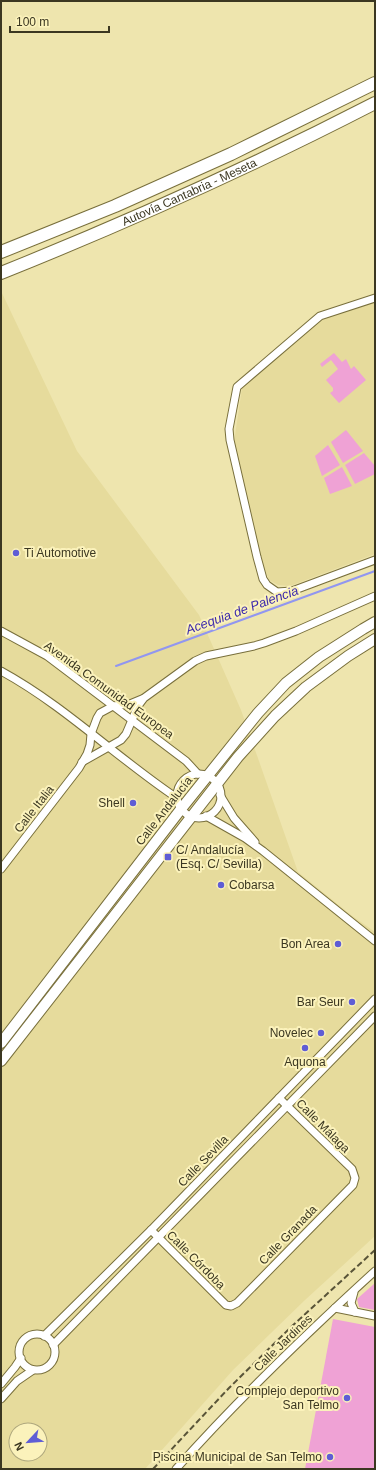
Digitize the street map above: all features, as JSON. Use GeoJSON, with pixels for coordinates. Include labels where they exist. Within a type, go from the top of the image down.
{"type":"FeatureCollection","features":[{"type":"Feature","properties":{"kind":"highway","name":"Autovía Cantabria - Meseta"},"geometry":{"type":"LineString","coordinates":[[1,252],[115,206],[224,157],[375,83]]}},
{"type":"Feature","properties":{"kind":"highway","name":"Autovía Cantabria - Meseta"},"geometry":{"type":"LineString","coordinates":[[1,273],[78,242],[163,205],[292,146],[375,103]]}},
{"type":"Feature","properties":{"kind":"main road","name":"Calle Andalucía"},"geometry":{"type":"LineString","coordinates":[[1,1044],[181,809],[203,775],[286,684],[319,657],[363,628],[375,622]]}},
{"type":"Feature","properties":{"kind":"main road","name":"Calle Andalucía"},"geometry":{"type":"LineString","coordinates":[[1,1061],[238,757],[275,716],[306,687],[348,656],[375,639]]}},
{"type":"Feature","properties":{"kind":"street"},"geometry":{"type":"LineString","coordinates":[[375,298],[320,316],[237,386],[230,429],[230,440],[257,557],[266,585],[277,592],[292,591],[375,560]]}},
{"type":"Feature","properties":{"kind":"street"},"geometry":{"type":"LineString","coordinates":[[90,734],[96,718],[100,713],[113,706],[130,704],[144,698],[195,661],[206,656],[254,646],[296,631],[375,596]]}},
{"type":"Feature","properties":{"kind":"street","name":"Avenida Comunidad Europea"},"geometry":{"type":"LineString","coordinates":[[1,631],[47,656],[186,760],[203,775],[217,784]]}},
{"type":"Feature","properties":{"kind":"street"},"geometry":{"type":"LineString","coordinates":[[1,672],[22,683],[44,698],[153,782],[177,798]]}},
{"type":"Feature","properties":{"kind":"street"},"geometry":{"type":"LineString","coordinates":[[108,748],[121,740],[126,734],[138,706],[144,698]]}},
{"type":"Feature","properties":{"kind":"street","name":"Calle Italia"},"geometry":{"type":"LineString","coordinates":[[1,869],[82,762],[90,746],[90,734]]}},
{"type":"Feature","properties":{"kind":"street","name":"Calle Italia"},"geometry":{"type":"LineString","coordinates":[[82,762],[98,752],[108,748]]}},
{"type":"Feature","properties":{"kind":"street"},"geometry":{"type":"LineString","coordinates":[[203,775],[189,776],[181,783],[177,791],[177,798],[181,809],[192,817],[199,818],[206,816],[213,812],[217,807],[220,795]]}},
{"type":"Feature","properties":{"kind":"street"},"geometry":{"type":"LineString","coordinates":[[217,784],[220,795],[234,818],[263,851]]}},
{"type":"Feature","properties":{"kind":"street"},"geometry":{"type":"LineString","coordinates":[[206,816],[245,838],[263,851],[374,941]]}},
{"type":"Feature","properties":{"kind":"street","name":"Calle Sevilla"},"geometry":{"type":"LineString","coordinates":[[44,1336],[151,1230],[375,999]]}},
{"type":"Feature","properties":{"kind":"street","name":"Calle Sevilla"},"geometry":{"type":"LineString","coordinates":[[54,1345],[375,1016]]}},
{"type":"Feature","properties":{"kind":"street","name":"Calle Málaga"},"geometry":{"type":"LineString","coordinates":[[279,1098],[352,1169]]}},
{"type":"Feature","properties":{"kind":"street","name":"Calle Granada"},"geometry":{"type":"LineString","coordinates":[[226,1305],[232,1306],[237,1303],[352,1185],[355,1178],[352,1169]]}},
{"type":"Feature","properties":{"kind":"street","name":"Calle Córdoba"},"geometry":{"type":"LineString","coordinates":[[151,1230],[226,1305]]}},
{"type":"Feature","properties":{"kind":"street","name":"Calle Jardines"},"geometry":{"type":"LineString","coordinates":[[176,1469],[237,1404],[375,1271]]}},
{"type":"Feature","properties":{"kind":"street"},"geometry":{"type":"LineString","coordinates":[[355,1289],[351,1303],[355,1312]]}},
{"type":"Feature","properties":{"kind":"street"},"geometry":{"type":"LineString","coordinates":[[335,1308],[375,1316]]}},
{"type":"Feature","properties":{"kind":"street"},"geometry":{"type":"LineString","coordinates":[[1,1399],[17,1382],[33,1370],[42,1369],[50,1364],[55,1354],[54,1345],[44,1336],[36,1334],[26,1338],[20,1348],[21,1358],[26,1366],[33,1370]]}},
{"type":"Feature","properties":{"kind":"street"},"geometry":{"type":"LineString","coordinates":[[1,1384],[21,1358]]}},
{"type":"Feature","properties":{"kind":"shaded area"},"geometry":{"type":"Polygon","coordinates":[[[1,291],[77,451],[199,615],[241,710],[298,872],[351,915],[375,932],[375,1236],[305,1300],[233,1370],[145,1469],[1,1469],[1,291]]]}},
{"type":"Feature","properties":{"kind":"shaded area"},"geometry":{"type":"Polygon","coordinates":[[[375,302],[375,554],[290,586],[278,585],[269,580],[261,560],[234,442],[242,388],[321,319],[375,302]]]}},
{"type":"Feature","properties":{"kind":"shaded area"},"geometry":{"type":"Polygon","coordinates":[[[334,353],[342,362],[346,359],[351,369],[354,366],[366,380],[339,403],[330,393],[333,391],[333,388],[326,380],[338,369],[331,360],[322,367],[320,364],[334,353]]]}},
{"type":"Feature","properties":{"kind":"shaded area"},"geometry":{"type":"Polygon","coordinates":[[[346,430],[363,451],[343,463],[331,442],[346,430]]]}},
{"type":"Feature","properties":{"kind":"shaded area"},"geometry":{"type":"Polygon","coordinates":[[[328,445],[340,465],[322,476],[315,456],[328,445]]]}},
{"type":"Feature","properties":{"kind":"shaded area"},"geometry":{"type":"Polygon","coordinates":[[[364,453],[375,466],[375,474],[355,484],[345,465],[364,453]]]}},
{"type":"Feature","properties":{"kind":"shaded area"},"geometry":{"type":"Polygon","coordinates":[[[342,467],[352,486],[330,494],[324,478],[342,467]]]}},
{"type":"Feature","properties":{"kind":"shaded area"},"geometry":{"type":"Polygon","coordinates":[[[375,1283],[375,1310],[359,1307],[357,1299],[375,1283]]]}},
{"type":"Feature","properties":{"kind":"shaded area","name":"Complejo deportivo San Telmo"},"geometry":{"type":"Polygon","coordinates":[[[333,1319],[375,1327],[375,1469],[305,1469],[333,1319]]]}},
{"type":"Feature","properties":{"kind":"waterway","name":"Acequia de Palencia"},"geometry":{"type":"LineString","coordinates":[[116,666],[375,571]]}},
{"type":"Feature","properties":{"kind":"railway"},"geometry":{"type":"LineString","coordinates":[[153,1469],[229,1388],[290,1328],[375,1250]]}},
{"type":"Feature","properties":{"kind":"place","name":"Ti Automotive"},"geometry":{"type":"Point","coordinates":[16,553]}},
{"type":"Feature","properties":{"kind":"place","name":"Shell"},"geometry":{"type":"Point","coordinates":[133,803]}},
{"type":"Feature","properties":{"kind":"place","name":"C/ Andalucía (Esq. C/ Sevilla)"},"geometry":{"type":"Point","coordinates":[168,857]}},
{"type":"Feature","properties":{"kind":"place","name":"Cobarsa"},"geometry":{"type":"Point","coordinates":[221,885]}},
{"type":"Feature","properties":{"kind":"place","name":"Bon Area"},"geometry":{"type":"Point","coordinates":[338,944]}},
{"type":"Feature","properties":{"kind":"place","name":"Bar Seur"},"geometry":{"type":"Point","coordinates":[352,1002]}},
{"type":"Feature","properties":{"kind":"place","name":"Novelec"},"geometry":{"type":"Point","coordinates":[321,1033]}},
{"type":"Feature","properties":{"kind":"place","name":"Aquona"},"geometry":{"type":"Point","coordinates":[305,1048]}},
{"type":"Feature","properties":{"kind":"place","name":"Complejo deportivo San Telmo"},"geometry":{"type":"Point","coordinates":[347,1398]}},
{"type":"Feature","properties":{"kind":"place","name":"Piscina Municipal de San Telmo"},"geometry":{"type":"Point","coordinates":[330,1457]}}]}
